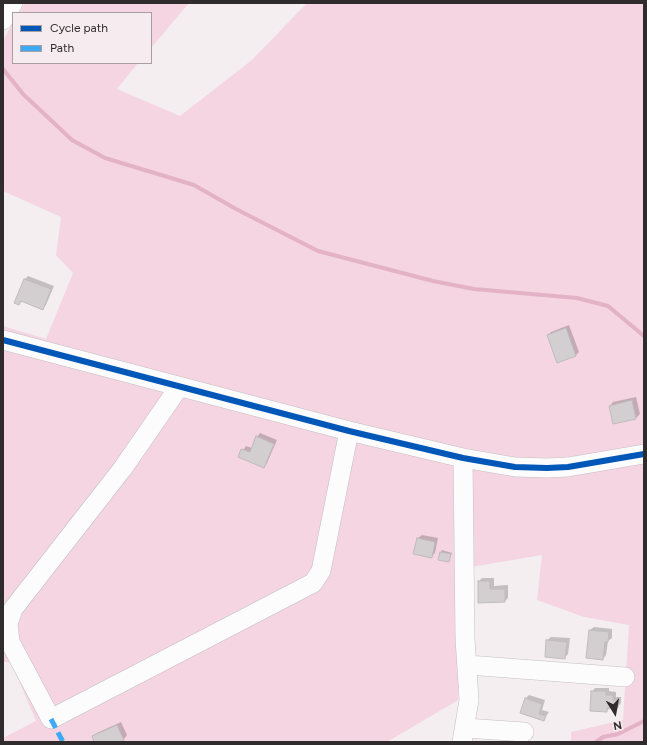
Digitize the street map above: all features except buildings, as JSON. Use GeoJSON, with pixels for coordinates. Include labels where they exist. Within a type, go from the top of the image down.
{"type":"FeatureCollection","features":[{"type":"Feature","properties":{"kind":"street"},"geometry":{"type":"LineString","coordinates":[[3,20],[13,3]]}},
{"type":"Feature","properties":{"kind":"street"},"geometry":{"type":"LineString","coordinates":[[3,340],[349,431],[463,458],[515,467],[547,468],[568,467],[644,454]]}},
{"type":"Feature","properties":{"kind":"street"},"geometry":{"type":"LineString","coordinates":[[179,386],[123,468],[13,609],[8,624],[10,642],[52,719],[313,583],[321,571],[349,431]]}},
{"type":"Feature","properties":{"kind":"street"},"geometry":{"type":"LineString","coordinates":[[463,458],[465,638],[468,665],[469,700],[464,735],[524,732]]}},
{"type":"Feature","properties":{"kind":"street"},"geometry":{"type":"LineString","coordinates":[[468,665],[624,677]]}},
{"type":"Feature","properties":{"kind":"shaded area"},"geometry":{"type":"Polygon","coordinates":[[[25,3],[189,3],[152,47],[152,12],[20,12],[25,3]]]}},
{"type":"Feature","properties":{"kind":"shaded area"},"geometry":{"type":"Polygon","coordinates":[[[307,3],[644,3],[644,742],[571,742],[571,732],[623,720],[629,625],[584,617],[537,600],[542,555],[459,569],[458,700],[387,742],[3,742],[3,738],[36,721],[11,662],[3,662],[3,326],[46,339],[73,273],[56,255],[61,217],[3,191],[3,40],[12,25],[12,64],[137,64],[117,89],[180,116],[252,60],[307,3]]]}},
{"type":"Feature","properties":{"kind":"waterway"},"geometry":{"type":"LineString","coordinates":[[3,69],[23,94],[72,140],[105,158],[194,185],[236,209],[318,251],[433,281],[474,289],[577,298],[608,306],[644,336]]}},
{"type":"Feature","properties":{"kind":"waterway"},"geometry":{"type":"LineString","coordinates":[[596,742],[603,737],[618,734],[644,721]]}},
{"type":"Feature","properties":{"kind":"marked path"},"geometry":{"type":"LineString","coordinates":[[51,719],[63,742]]}},
{"type":"Feature","properties":{"kind":"cycle path"},"geometry":{"type":"LineString","coordinates":[[3,340],[349,431],[463,458],[515,467],[547,468],[568,467],[644,454]]}}]}
